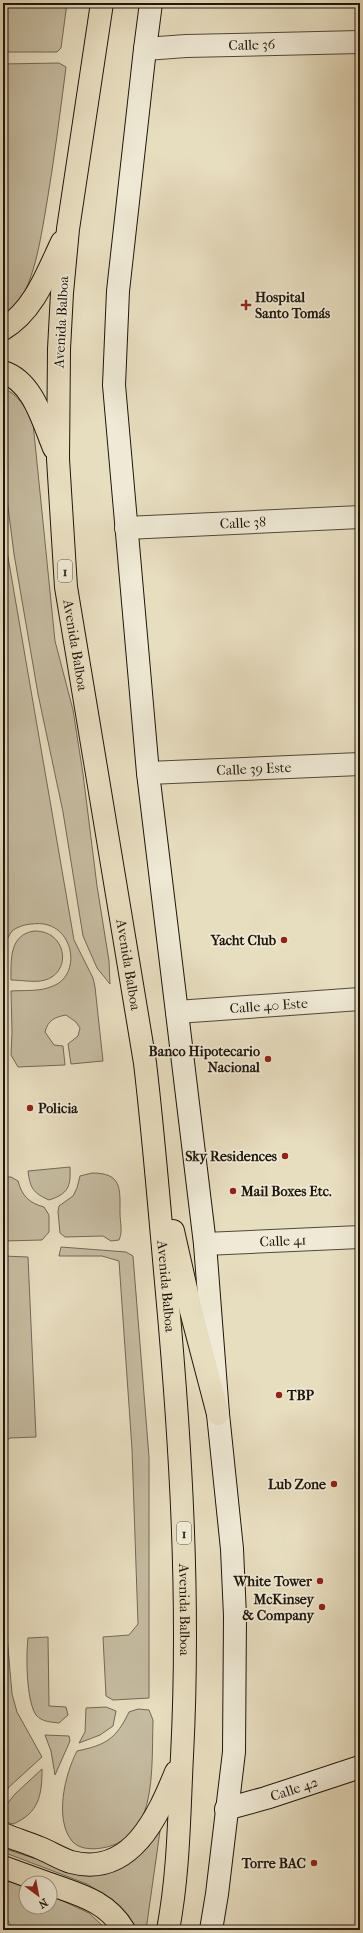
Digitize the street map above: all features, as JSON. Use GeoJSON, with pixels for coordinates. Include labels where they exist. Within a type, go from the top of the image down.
{"type":"FeatureCollection","features":[{"type":"Feature","properties":{"kind":"highway","name":"Avenida Balboa"},"geometry":{"type":"LineString","coordinates":[[102,3],[68,229],[59,349],[58,459],[66,587],[96,775],[137,1007],[153,1136],[174,1372],[183,1524],[185,1699],[178,1859],[173,1904],[168,1930]]}},
{"type":"Feature","properties":{"kind":"highway"},"geometry":{"type":"LineString","coordinates":[[3,329],[15,322],[30,304],[68,229]]}},
{"type":"Feature","properties":{"kind":"highway"},"geometry":{"type":"LineString","coordinates":[[3,372],[9,374],[22,383],[32,398],[58,459]]}},
{"type":"Feature","properties":{"kind":"highway"},"geometry":{"type":"LineString","coordinates":[[153,1136],[191,1311],[218,1414]]}},
{"type":"Feature","properties":{"kind":"highway"},"geometry":{"type":"LineString","coordinates":[[3,1834],[71,1862],[88,1864],[119,1857],[137,1843],[149,1828],[163,1804],[182,1758]]}},
{"type":"Feature","properties":{"kind":"highway"},"geometry":{"type":"LineString","coordinates":[[3,1867],[25,1875]]}},
{"type":"Feature","properties":{"kind":"highway"},"geometry":{"type":"LineString","coordinates":[[58,1887],[95,1900],[116,1917],[124,1930]]}},
{"type":"Feature","properties":{"kind":"main road"},"geometry":{"type":"LineString","coordinates":[[151,3],[144,49],[118,291],[115,377],[126,528],[148,773],[205,1244],[218,1414],[227,1496],[235,1616],[234,1752],[217,1894],[211,1930]]}},
{"type":"Feature","properties":{"kind":"main road","name":"Calle 36"},"geometry":{"type":"LineString","coordinates":[[144,49],[360,42]]}},
{"type":"Feature","properties":{"kind":"main road","name":"Calle 38"},"geometry":{"type":"LineString","coordinates":[[126,528],[360,518]]}},
{"type":"Feature","properties":{"kind":"main road","name":"Calle 39 Este"},"geometry":{"type":"LineString","coordinates":[[148,773],[360,764]]}},
{"type":"Feature","properties":{"kind":"main road","name":"Calle 40 Este"},"geometry":{"type":"LineString","coordinates":[[177,1012],[360,999]]}},
{"type":"Feature","properties":{"kind":"main road","name":"Calle 41"},"geometry":{"type":"LineString","coordinates":[[205,1244],[360,1237]]}},
{"type":"Feature","properties":{"kind":"main road","name":"Calle 42"},"geometry":{"type":"LineString","coordinates":[[226,1809],[266,1798],[360,1767]]}},
{"type":"Feature","properties":{"kind":"shaded area"},"geometry":{"type":"Polygon","coordinates":[[[3,3],[67,3],[61,48],[57,52],[3,52],[3,3]]]}},
{"type":"Feature","properties":{"kind":"shaded area"},"geometry":{"type":"Polygon","coordinates":[[[59,63],[66,67],[52,173],[38,250],[33,271],[25,291],[16,305],[3,316],[3,64],[59,63]]]}},
{"type":"Feature","properties":{"kind":"shaded area"},"geometry":{"type":"Polygon","coordinates":[[[3,388],[18,398],[28,412],[33,423],[55,641],[73,710],[83,774],[97,886],[109,961],[110,984],[97,968],[83,936],[63,812],[38,694],[14,554],[3,468],[3,388]]]}},
{"type":"Feature","properties":{"kind":"shaded area"},"geometry":{"type":"Polygon","coordinates":[[[3,528],[74,940],[93,978],[103,1061],[71,1064],[68,1044],[78,1036],[80,1028],[76,1022],[66,1015],[52,1020],[45,1032],[54,1045],[63,1046],[65,1065],[18,1067],[11,1055],[11,991],[37,990],[53,986],[63,980],[69,970],[71,960],[70,948],[65,938],[57,929],[46,924],[30,924],[16,928],[12,931],[3,947],[3,528]]]}},
{"type":"Feature","properties":{"kind":"shaded area"},"geometry":{"type":"Polygon","coordinates":[[[34,931],[48,934],[57,941],[61,947],[61,967],[52,977],[45,980],[11,980],[11,964],[13,950],[16,943],[26,933],[34,931]]]}},
{"type":"Feature","properties":{"kind":"shaded area"},"geometry":{"type":"Polygon","coordinates":[[[70,1167],[69,1185],[64,1192],[55,1198],[49,1200],[39,1195],[31,1186],[28,1171],[70,1167]]]}},
{"type":"Feature","properties":{"kind":"shaded area"},"geometry":{"type":"Polygon","coordinates":[[[92,1173],[109,1176],[114,1179],[117,1184],[120,1196],[121,1233],[119,1240],[111,1241],[103,1236],[65,1237],[60,1233],[58,1212],[59,1206],[73,1196],[80,1176],[92,1173]]]}},
{"type":"Feature","properties":{"kind":"shaded area"},"geometry":{"type":"Polygon","coordinates":[[[3,1177],[11,1177],[18,1181],[24,1195],[30,1201],[44,1207],[49,1215],[49,1232],[42,1240],[3,1241],[3,1177]]]}},
{"type":"Feature","properties":{"kind":"shaded area"},"geometry":{"type":"Polygon","coordinates":[[[61,1247],[126,1252],[133,1256],[149,1457],[149,1698],[113,1700],[106,1696],[103,1637],[129,1635],[138,1624],[132,1449],[119,1261],[102,1256],[59,1256],[61,1247]]]}},
{"type":"Feature","properties":{"kind":"shaded area"},"geometry":{"type":"Polygon","coordinates":[[[3,1256],[28,1257],[36,1437],[10,1438],[3,1444],[3,1256]]]}},
{"type":"Feature","properties":{"kind":"shaded area"},"geometry":{"type":"Polygon","coordinates":[[[3,1624],[6,1624],[12,1694],[17,1712],[42,1757],[9,1787],[3,1795],[3,1624]]]}},
{"type":"Feature","properties":{"kind":"shaded area"},"geometry":{"type":"Polygon","coordinates":[[[48,1637],[49,1706],[66,1707],[68,1715],[59,1723],[50,1722],[38,1717],[30,1699],[27,1666],[28,1638],[48,1637]]]}},
{"type":"Feature","properties":{"kind":"shaded area"},"geometry":{"type":"Polygon","coordinates":[[[106,1707],[116,1711],[113,1726],[100,1735],[79,1743],[85,1732],[86,1708],[106,1707]]]}},
{"type":"Feature","properties":{"kind":"shaded area"},"geometry":{"type":"Polygon","coordinates":[[[138,1709],[149,1710],[153,1720],[151,1782],[147,1805],[143,1816],[132,1831],[118,1843],[107,1847],[94,1849],[76,1845],[67,1832],[64,1821],[63,1796],[65,1784],[77,1751],[96,1746],[109,1739],[119,1729],[129,1712],[138,1709]]]}},
{"type":"Feature","properties":{"kind":"shaded area"},"geometry":{"type":"Polygon","coordinates":[[[45,1735],[69,1736],[70,1741],[55,1775],[51,1751],[45,1735]]]}},
{"type":"Feature","properties":{"kind":"shaded area"},"geometry":{"type":"Polygon","coordinates":[[[42,1769],[40,1795],[34,1809],[22,1820],[13,1824],[3,1821],[3,1809],[15,1794],[42,1769]]]}},
{"type":"Feature","properties":{"kind":"shaded area"},"geometry":{"type":"Polygon","coordinates":[[[160,1831],[146,1930],[133,1930],[123,1915],[103,1894],[87,1884],[3,1852],[3,1848],[85,1875],[140,1853],[160,1831]]]}},
{"type":"Feature","properties":{"kind":"shaded area"},"geometry":{"type":"Polygon","coordinates":[[[3,1877],[18,1881],[18,1915],[58,1915],[58,1899],[89,1913],[107,1930],[17,1930],[12,1926],[5,1914],[3,1877]]]}},
{"type":"Feature","properties":{"kind":"place","name":"Hospital Santo Tomás"},"geometry":{"type":"Point","coordinates":[246,305]}},
{"type":"Feature","properties":{"kind":"place","name":"Yacht Club"},"geometry":{"type":"Point","coordinates":[284,940]}},
{"type":"Feature","properties":{"kind":"place","name":"Banco Hipotecario Nacional"},"geometry":{"type":"Point","coordinates":[268,1059]}},
{"type":"Feature","properties":{"kind":"place","name":"Policia"},"geometry":{"type":"Point","coordinates":[30,1108]}},
{"type":"Feature","properties":{"kind":"place","name":"Sky Residences"},"geometry":{"type":"Point","coordinates":[285,1156]}},
{"type":"Feature","properties":{"kind":"place","name":"Mail Boxes Etc."},"geometry":{"type":"Point","coordinates":[233,1191]}},
{"type":"Feature","properties":{"kind":"place","name":"TBP"},"geometry":{"type":"Point","coordinates":[279,1395]}},
{"type":"Feature","properties":{"kind":"place","name":"Lub Zone"},"geometry":{"type":"Point","coordinates":[334,1484]}},
{"type":"Feature","properties":{"kind":"place","name":"White Tower"},"geometry":{"type":"Point","coordinates":[320,1581]}},
{"type":"Feature","properties":{"kind":"place","name":"McKinsey & Company"},"geometry":{"type":"Point","coordinates":[322,1607]}},
{"type":"Feature","properties":{"kind":"place","name":"Torre BAC"},"geometry":{"type":"Point","coordinates":[314,1863]}}]}
